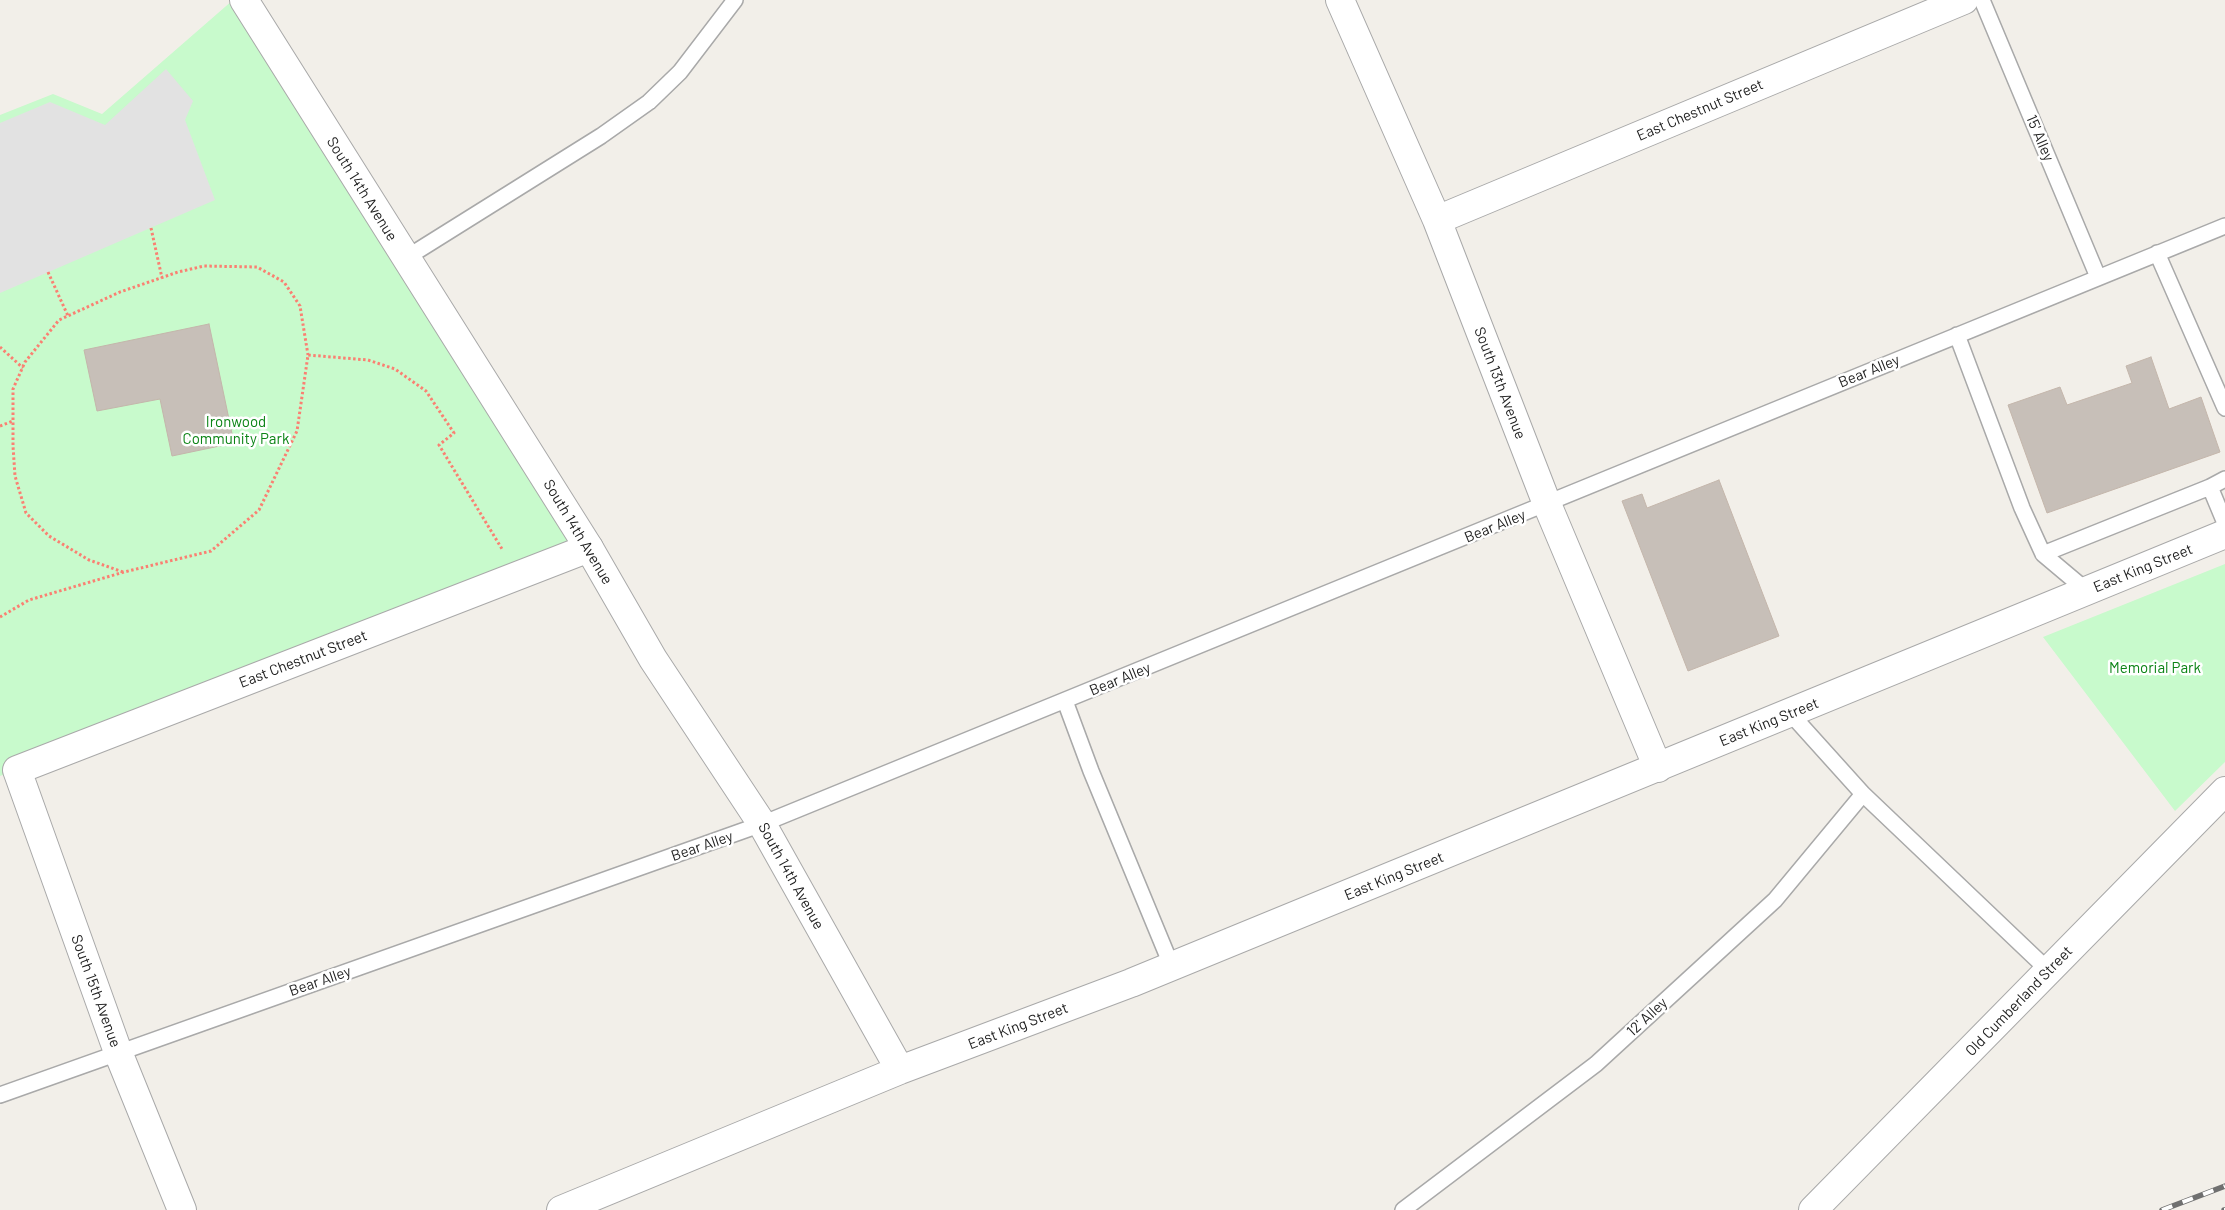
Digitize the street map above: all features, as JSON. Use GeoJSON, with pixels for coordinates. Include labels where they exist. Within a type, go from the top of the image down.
{"type":"FeatureCollection","features":[{"type":"Feature","properties":{"kind":"street","name":"South 14th Avenue"},"geometry":{"type":"LineString","coordinates":[[244,0],[589,548],[653,659],[762,824],[900,1070]]}},
{"type":"Feature","properties":{"kind":"street","name":"South 13th Avenue"},"geometry":{"type":"LineString","coordinates":[[1340,0],[1437,220],[1547,504],[1658,768]]}},
{"type":"Feature","properties":{"kind":"street","name":"East Chestnut Street"},"geometry":{"type":"LineString","coordinates":[[1437,220],[1964,0]]}},
{"type":"Feature","properties":{"kind":"street","name":"East King Street"},"geometry":{"type":"LineString","coordinates":[[561,1210],[900,1070],[1172,967],[2225,534]]}},
{"type":"Feature","properties":{"kind":"street","name":"East Chestnut Street"},"geometry":{"type":"LineString","coordinates":[[17,770],[589,548]]}},
{"type":"Feature","properties":{"kind":"street","name":"South 15th Avenue"},"geometry":{"type":"LineString","coordinates":[[17,770],[118,1052],[182,1210]]}},
{"type":"Feature","properties":{"kind":"street","name":"Old Cumberland Street"},"geometry":{"type":"LineString","coordinates":[[1813,1210],[2225,791]]}},
{"type":"Feature","properties":{"kind":"lane"},"geometry":{"type":"LineString","coordinates":[[406,258],[601,136],[649,102],[680,72],[735,0]]}},
{"type":"Feature","properties":{"kind":"lane","name":"15' Alley"},"geometry":{"type":"LineString","coordinates":[[1982,0],[2098,277]]}},
{"type":"Feature","properties":{"kind":"lane","name":"Bear Alley"},"geometry":{"type":"LineString","coordinates":[[0,1095],[762,824],[2225,226]]}},
{"type":"Feature","properties":{"kind":"lane"},"geometry":{"type":"LineString","coordinates":[[2157,253],[2225,408]]}},
{"type":"Feature","properties":{"kind":"lane"},"geometry":{"type":"LineString","coordinates":[[1957,335],[2022,508],[2043,554],[2087,591]]}},
{"type":"Feature","properties":{"kind":"lane"},"geometry":{"type":"LineString","coordinates":[[2043,554],[2210,487],[2225,479]]}},
{"type":"Feature","properties":{"kind":"lane"},"geometry":{"type":"LineString","coordinates":[[2210,487],[2225,523]]}},
{"type":"Feature","properties":{"kind":"lane"},"geometry":{"type":"LineString","coordinates":[[1065,701],[1091,771],[1172,967]]}},
{"type":"Feature","properties":{"kind":"lane"},"geometry":{"type":"LineString","coordinates":[[1790,713],[1864,794],[2049,970]]}},
{"type":"Feature","properties":{"kind":"lane","name":"12' Alley"},"geometry":{"type":"LineString","coordinates":[[1403,1210],[1596,1064],[1775,900],[1864,794]]}},
{"type":"Feature","properties":{"kind":"path"},"geometry":{"type":"LineString","coordinates":[[151,228],[162,278]]}},
{"type":"Feature","properties":{"kind":"path"},"geometry":{"type":"LineString","coordinates":[[0,617],[29,600],[124,572],[211,551],[259,510],[297,431],[308,355],[300,306],[284,282],[258,267],[204,266],[120,292],[59,320],[22,368],[13,389],[13,421],[16,476],[26,513],[49,536],[89,560],[124,572]]}},
{"type":"Feature","properties":{"kind":"path"},"geometry":{"type":"LineString","coordinates":[[48,272],[68,316]]}},
{"type":"Feature","properties":{"kind":"path"},"geometry":{"type":"LineString","coordinates":[[0,347],[22,368]]}},
{"type":"Feature","properties":{"kind":"path"},"geometry":{"type":"LineString","coordinates":[[308,355],[368,360],[395,369],[426,391],[454,433],[439,445],[518,576]]}},
{"type":"Feature","properties":{"kind":"path"},"geometry":{"type":"LineString","coordinates":[[0,426],[13,421]]}},
{"type":"Feature","properties":{"kind":"green space","name":"Ironwood Community Park"},"geometry":{"type":"Polygon","coordinates":[[[233,0],[589,548],[0,776],[0,115],[53,94],[102,114],[233,0]]]}},
{"type":"Feature","properties":{"kind":"green space","name":"Memorial Park"},"geometry":{"type":"Polygon","coordinates":[[[2225,564],[2225,762],[2175,811],[2043,637],[2225,564]]]}},
{"type":"Feature","properties":{"kind":"shaded area"},"geometry":{"type":"Polygon","coordinates":[[[166,69],[193,101],[185,120],[215,200],[0,293],[0,123],[50,102],[105,125],[166,69]]]}},
{"type":"Feature","properties":{"kind":"building"},"geometry":{"type":"Polygon","coordinates":[[[209,324],[234,443],[172,456],[160,399],[97,411],[84,350],[209,324]]]}},
{"type":"Feature","properties":{"kind":"building"},"geometry":{"type":"Polygon","coordinates":[[[2151,357],[2169,409],[2201,397],[2220,452],[2047,513],[2008,405],[2060,387],[2067,405],[2132,383],[2126,366],[2151,357]]]}},
{"type":"Feature","properties":{"kind":"building"},"geometry":{"type":"Polygon","coordinates":[[[1719,480],[1779,636],[1688,671],[1622,501],[1642,494],[1647,508],[1719,480]]]}},
{"type":"Feature","properties":{"kind":"railway"},"geometry":{"type":"LineString","coordinates":[[2162,1210],[2225,1186]]}}]}
